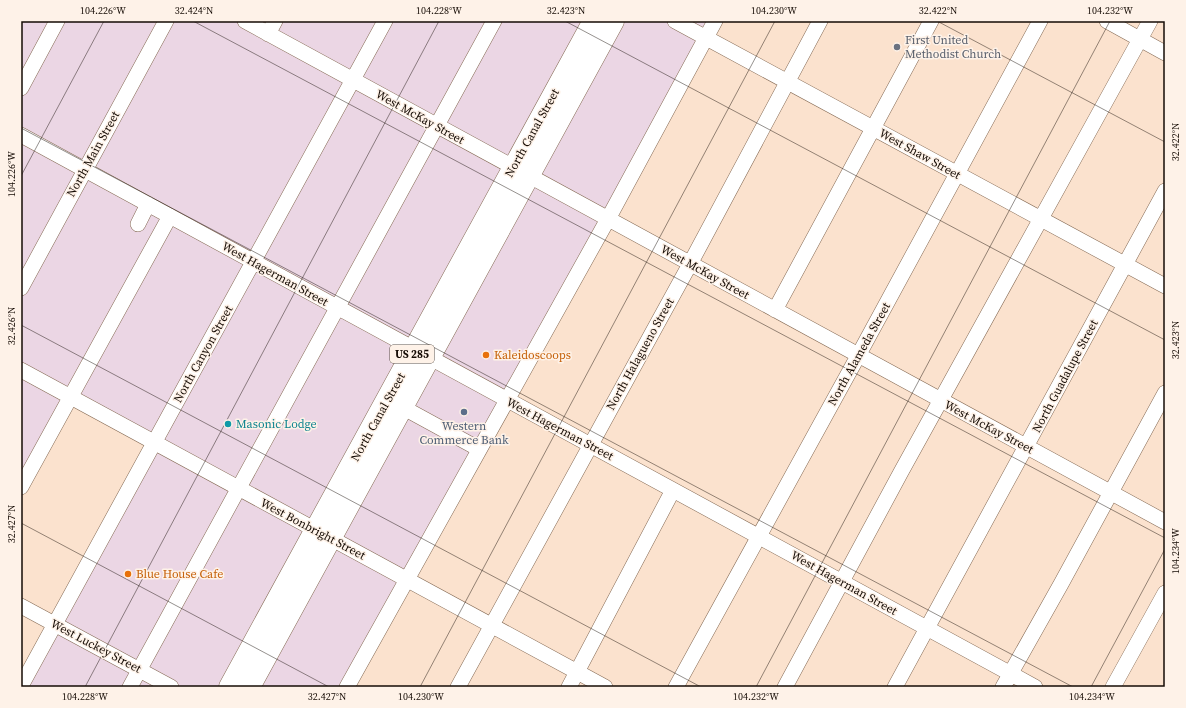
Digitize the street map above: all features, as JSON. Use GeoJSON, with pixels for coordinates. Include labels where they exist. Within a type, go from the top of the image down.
{"type":"FeatureCollection","features":[{"type":"Feature","properties":{"kind":"highway","name":"North Canal Street"},"geometry":{"type":"LineString","coordinates":[[521,172],[594,21]]}},
{"type":"Feature","properties":{"kind":"highway","name":"North Canal Street"},"geometry":{"type":"LineString","coordinates":[[249,687],[323,534],[521,172],[613,21]]}},
{"type":"Feature","properties":{"kind":"highway","name":"North Canal Street"},"geometry":{"type":"LineString","coordinates":[[230,687],[402,407],[422,353]]}},
{"type":"Feature","properties":{"kind":"street"},"geometry":{"type":"LineString","coordinates":[[21,88],[57,21]]}},
{"type":"Feature","properties":{"kind":"street","name":"North Main Street"},"geometry":{"type":"LineString","coordinates":[[21,288],[27,263],[85,170],[166,21]]}},
{"type":"Feature","properties":{"kind":"street","name":"West McKay Street"},"geometry":{"type":"LineString","coordinates":[[244,21],[272,27],[352,80],[1165,522]]}},
{"type":"Feature","properties":{"kind":"street","name":"North Canyon Street"},"geometry":{"type":"LineString","coordinates":[[21,686],[385,21]]}},
{"type":"Feature","properties":{"kind":"street"},"geometry":{"type":"LineString","coordinates":[[130,687],[494,21]]}},
{"type":"Feature","properties":{"kind":"street","name":"West Shaw Street"},"geometry":{"type":"LineString","coordinates":[[675,21],[1165,286]]}},
{"type":"Feature","properties":{"kind":"street"},"geometry":{"type":"LineString","coordinates":[[347,687],[608,219],[715,21]]}},
{"type":"Feature","properties":{"kind":"street","name":"North Halagueno Street"},"geometry":{"type":"LineString","coordinates":[[458,687],[690,264],[820,21]]}},
{"type":"Feature","properties":{"kind":"street"},"geometry":{"type":"LineString","coordinates":[[775,310],[931,21]]}},
{"type":"Feature","properties":{"kind":"street","name":"North Alameda Street"},"geometry":{"type":"LineString","coordinates":[[676,687],[1040,21]]}},
{"type":"Feature","properties":{"kind":"street"},"geometry":{"type":"LineString","coordinates":[[1107,21],[1165,53]]}},
{"type":"Feature","properties":{"kind":"street"},"geometry":{"type":"LineString","coordinates":[[785,687],[1150,21]]}},
{"type":"Feature","properties":{"kind":"street","name":"West Hagerman Street"},"geometry":{"type":"LineString","coordinates":[[21,134],[253,262],[1035,687]]}},
{"type":"Feature","properties":{"kind":"street","name":"North Guadalupe Street"},"geometry":{"type":"LineString","coordinates":[[895,687],[1165,191]]}},
{"type":"Feature","properties":{"kind":"street"},"geometry":{"type":"LineString","coordinates":[[138,224],[148,204]]}},
{"type":"Feature","properties":{"kind":"street"},"geometry":{"type":"LineString","coordinates":[[21,487],[170,216]]}},
{"type":"Feature","properties":{"kind":"street","name":"West Bonbright Street"},"geometry":{"type":"LineString","coordinates":[[21,370],[605,687]]}},
{"type":"Feature","properties":{"kind":"street"},"geometry":{"type":"LineString","coordinates":[[1003,687],[1165,393]]}},
{"type":"Feature","properties":{"kind":"street"},"geometry":{"type":"LineString","coordinates":[[402,407],[479,449]]}},
{"type":"Feature","properties":{"kind":"street"},"geometry":{"type":"LineString","coordinates":[[569,687],[673,490]]}},
{"type":"Feature","properties":{"kind":"street"},"geometry":{"type":"LineString","coordinates":[[1113,687],[1165,593]]}},
{"type":"Feature","properties":{"kind":"street","name":"West Luckey Street"},"geometry":{"type":"LineString","coordinates":[[21,606],[171,687]]}},
{"type":"Feature","properties":{"kind":"shaded area"},"geometry":{"type":"Polygon","coordinates":[[[21,21],[715,21],[347,687],[21,687],[154,443],[71,398],[21,474],[21,21]]]}},
{"type":"Feature","properties":{"kind":"place","name":"First United Methodist Church"},"geometry":{"type":"Point","coordinates":[897,47]}},
{"type":"Feature","properties":{"kind":"place","name":"Kaleidoscoops"},"geometry":{"type":"Point","coordinates":[486,355]}},
{"type":"Feature","properties":{"kind":"place","name":"Western Commerce Bank"},"geometry":{"type":"Point","coordinates":[464,412]}},
{"type":"Feature","properties":{"kind":"place","name":"Masonic Lodge"},"geometry":{"type":"Point","coordinates":[228,424]}},
{"type":"Feature","properties":{"kind":"place","name":"Blue House Cafe"},"geometry":{"type":"Point","coordinates":[128,574]}}]}
